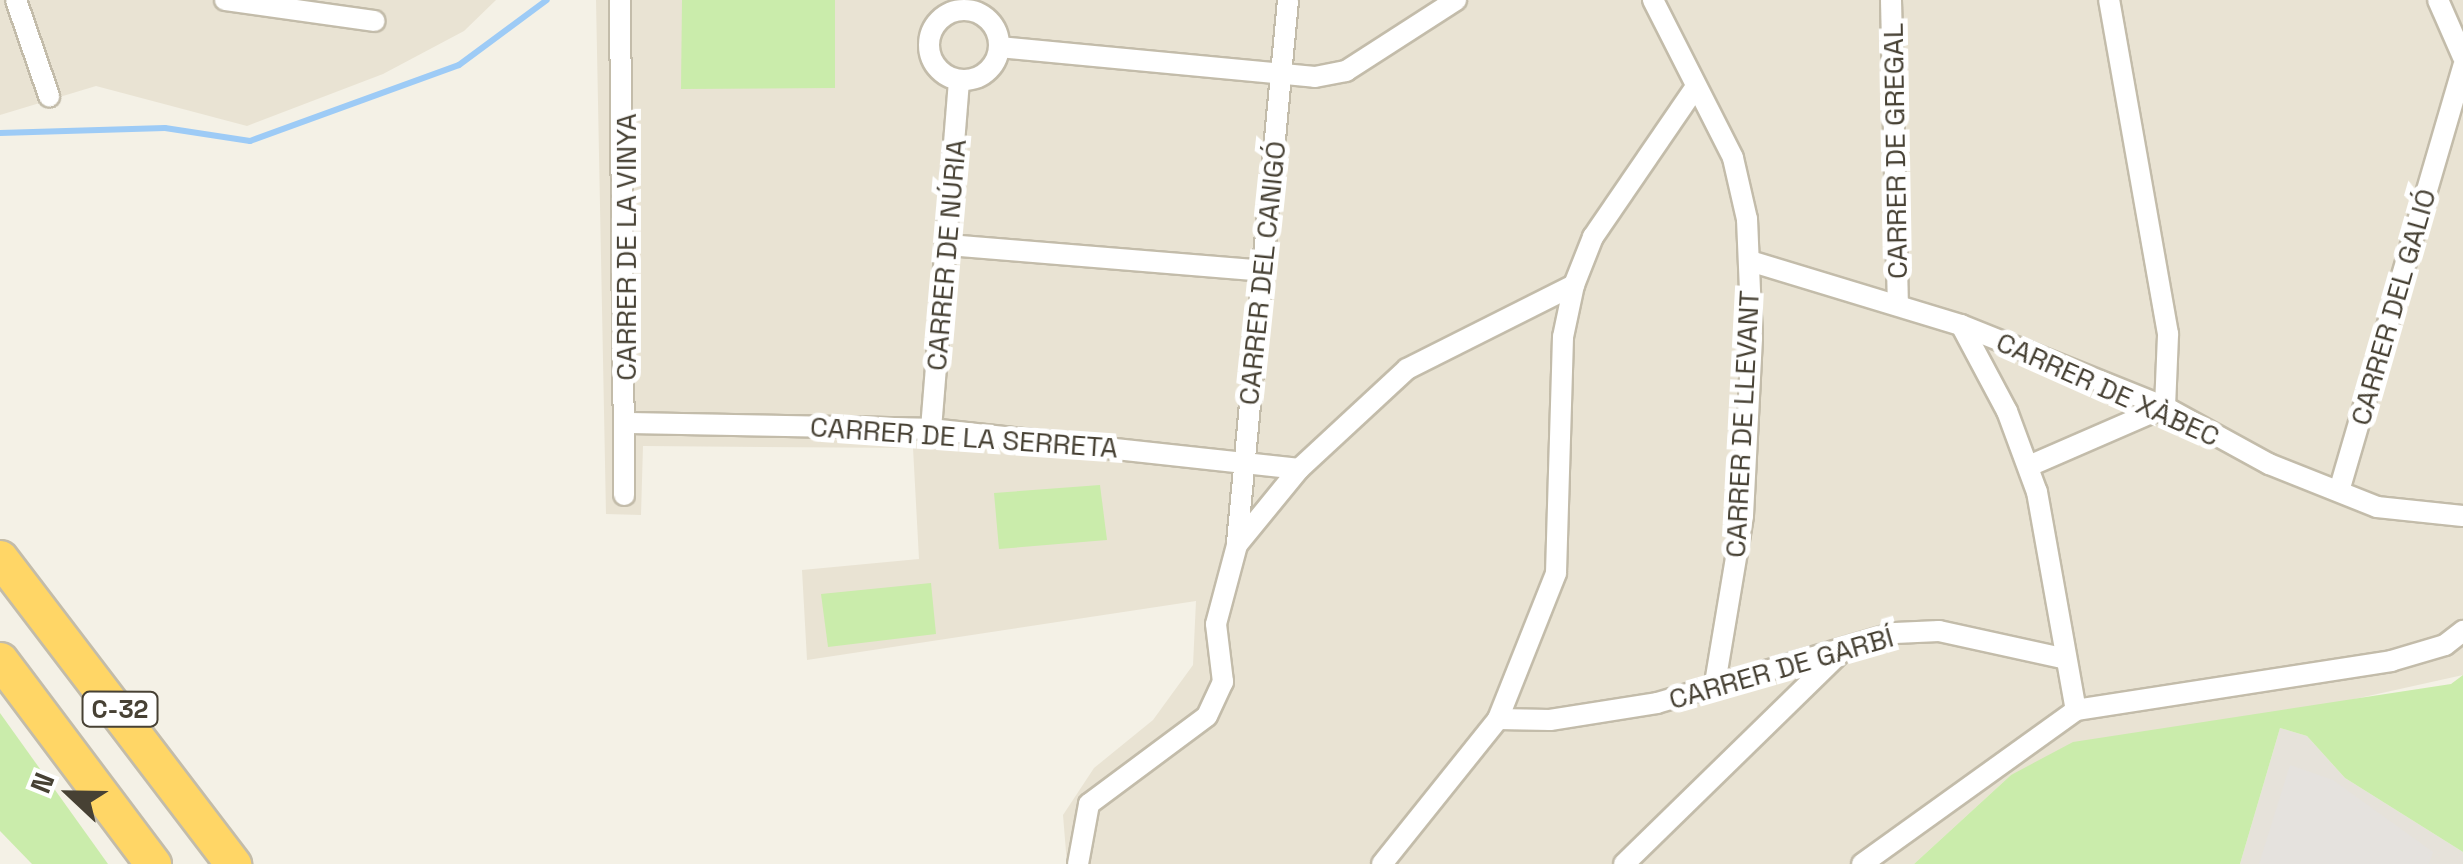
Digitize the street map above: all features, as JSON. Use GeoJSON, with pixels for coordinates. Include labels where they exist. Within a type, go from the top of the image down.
{"type":"FeatureCollection","features":[{"type":"Feature","properties":{"kind":"highway","name":"C-32"},"geometry":{"type":"LineString","coordinates":[[0,558],[233,864]]}},
{"type":"Feature","properties":{"kind":"highway","name":"C-32"},"geometry":{"type":"LineString","coordinates":[[0,660],[152,864]]}},
{"type":"Feature","properties":{"kind":"street"},"geometry":{"type":"LineString","coordinates":[[16,0],[49,96]]}},
{"type":"Feature","properties":{"kind":"street"},"geometry":{"type":"LineString","coordinates":[[226,0],[375,21]]}},
{"type":"Feature","properties":{"kind":"street","name":"CARRER DE LA VINYA"},"geometry":{"type":"LineString","coordinates":[[620,0],[627,424],[624,495]]}},
{"type":"Feature","properties":{"kind":"street","name":"CARRER DEL CANIGÓ"},"geometry":{"type":"LineString","coordinates":[[1078,864],[1090,804],[1207,716],[1223,682],[1216,624],[1236,545],[1288,0]]}},
{"type":"Feature","properties":{"kind":"street"},"geometry":{"type":"LineString","coordinates":[[999,48],[1281,76],[1346,71],[1456,0]]}},
{"type":"Feature","properties":{"kind":"street","name":"CARRER DE LLEVANT"},"geometry":{"type":"LineString","coordinates":[[1653,0],[1693,91],[1734,158],[1750,262],[1743,516],[1714,689]]}},
{"type":"Feature","properties":{"kind":"street","name":"CARRER DE GREGAL"},"geometry":{"type":"LineString","coordinates":[[1892,0],[1898,303]]}},
{"type":"Feature","properties":{"kind":"street"},"geometry":{"type":"LineString","coordinates":[[2029,466],[2164,408],[2168,334],[2109,0]]}},
{"type":"Feature","properties":{"kind":"street"},"geometry":{"type":"LineString","coordinates":[[2438,0],[2463,57]]}},
{"type":"Feature","properties":{"kind":"street"},"geometry":{"type":"LineString","coordinates":[[959,5],[986,18],[999,48],[989,70],[959,80],[939,70],[930,50],[934,28],[959,5]]}},
{"type":"Feature","properties":{"kind":"street","name":"CARRER DEL GALIÓ"},"geometry":{"type":"LineString","coordinates":[[2339,490],[2463,66]]}},
{"type":"Feature","properties":{"kind":"street","name":"CARRER DE NÚRIA"},"geometry":{"type":"LineString","coordinates":[[931,429],[949,245],[959,80]]}},
{"type":"Feature","properties":{"kind":"street"},"geometry":{"type":"LineString","coordinates":[[1382,864],[1498,719],[1556,574],[1563,337],[1574,285],[1594,237],[1693,91]]}},
{"type":"Feature","properties":{"kind":"street"},"geometry":{"type":"LineString","coordinates":[[949,245],[1262,271]]}},
{"type":"Feature","properties":{"kind":"street","name":"CARRER DE XÀBEC"},"geometry":{"type":"LineString","coordinates":[[1750,262],[1898,303],[1960,325],[2164,408],[2269,464],[2377,507],[2463,516]]}},
{"type":"Feature","properties":{"kind":"street"},"geometry":{"type":"LineString","coordinates":[[1236,545],[1299,469],[1407,369],[1574,285]]}},
{"type":"Feature","properties":{"kind":"street"},"geometry":{"type":"LineString","coordinates":[[1960,325],[2029,466],[2062,658],[2076,710]]}},
{"type":"Feature","properties":{"kind":"street","name":"CARRER DE LA SERRETA"},"geometry":{"type":"LineString","coordinates":[[627,424],[931,429],[1244,458],[1299,469]]}},
{"type":"Feature","properties":{"kind":"street"},"geometry":{"type":"LineString","coordinates":[[1862,864],[2076,710],[2391,662],[2446,645],[2463,630]]}},
{"type":"Feature","properties":{"kind":"street","name":"CARRER DE GARBÍ"},"geometry":{"type":"LineString","coordinates":[[1498,719],[1550,720],[1714,689],[1846,647],[1939,631],[2062,658]]}},
{"type":"Feature","properties":{"kind":"street"},"geometry":{"type":"LineString","coordinates":[[1624,864],[1846,647]]}},
{"type":"Feature","properties":{"kind":"shaded area"},"geometry":{"type":"Polygon","coordinates":[[[0,0],[496,0],[464,31],[383,74],[247,126],[96,86],[0,115],[0,0]]]}},
{"type":"Feature","properties":{"kind":"shaded area"},"geometry":{"type":"Polygon","coordinates":[[[596,0],[2463,0],[2463,675],[2011,775],[1914,864],[1067,864],[1063,815],[1094,768],[1153,720],[1193,665],[1196,601],[807,660],[802,570],[919,559],[913,448],[643,446],[641,515],[606,514],[596,0]]]}},
{"type":"Feature","properties":{"kind":"shaded area"},"geometry":{"type":"Polygon","coordinates":[[[2280,728],[2307,736],[2345,778],[2463,852],[2463,864],[2240,864],[2280,728]]]}},
{"type":"Feature","properties":{"kind":"shaded area"},"geometry":{"type":"Polygon","coordinates":[[[2290,765],[2333,780],[2433,852],[2429,864],[2259,864],[2290,765]]]}},
{"type":"Feature","properties":{"kind":"green space"},"geometry":{"type":"Polygon","coordinates":[[[682,0],[835,0],[835,88],[681,89],[682,0]]]}},
{"type":"Feature","properties":{"kind":"green space"},"geometry":{"type":"Polygon","coordinates":[[[1100,485],[1107,540],[999,549],[994,493],[1100,485]]]}},
{"type":"Feature","properties":{"kind":"green space"},"geometry":{"type":"Polygon","coordinates":[[[931,583],[936,634],[828,647],[821,594],[931,583]]]}},
{"type":"Feature","properties":{"kind":"green space"},"geometry":{"type":"Polygon","coordinates":[[[2463,675],[2463,852],[2345,778],[2307,736],[2280,728],[2240,864],[1914,864],[2011,775],[2073,742],[2451,684],[2463,675]]]}},
{"type":"Feature","properties":{"kind":"green space"},"geometry":{"type":"Polygon","coordinates":[[[0,713],[108,864],[32,864],[0,831],[0,713]]]}},
{"type":"Feature","properties":{"kind":"waterway"},"geometry":{"type":"LineString","coordinates":[[0,133],[165,128],[250,141],[459,65],[547,0]]}}]}
